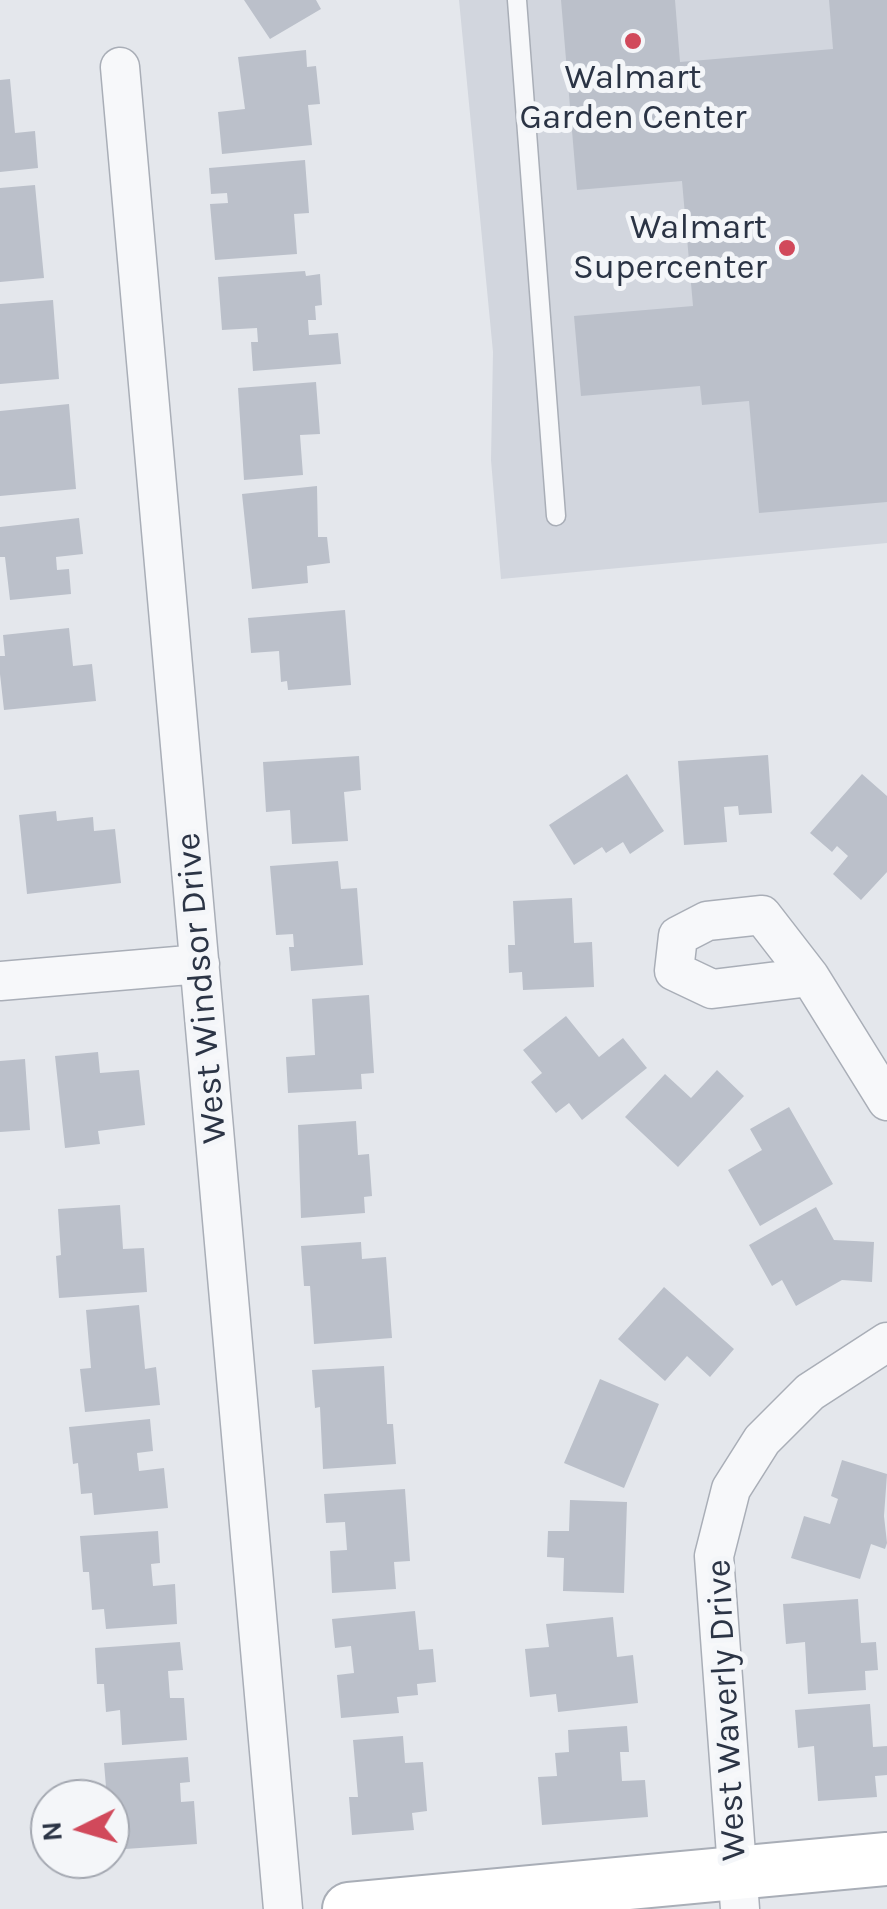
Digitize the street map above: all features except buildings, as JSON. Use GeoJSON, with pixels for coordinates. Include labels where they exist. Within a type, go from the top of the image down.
{"type":"FeatureCollection","features":[{"type":"Feature","properties":{"kind":"street","name":"West Windsor Drive"},"geometry":{"type":"LineString","coordinates":[[120,67],[282,1909]]}},
{"type":"Feature","properties":{"kind":"street"},"geometry":{"type":"LineString","coordinates":[[0,981],[200,964]]}},
{"type":"Feature","properties":{"kind":"street"},"geometry":{"type":"LineString","coordinates":[[810,977],[887,1101]]}},
{"type":"Feature","properties":{"kind":"street","name":"West Waverly Drive"},"geometry":{"type":"LineString","coordinates":[[738,1891],[714,1556],[731,1490],[762,1440],[810,1392],[887,1342]]}},
{"type":"Feature","properties":{"kind":"street"},"geometry":{"type":"LineString","coordinates":[[349,1909],[738,1891],[887,1859]]}},
{"type":"Feature","properties":{"kind":"lane"},"geometry":{"type":"LineString","coordinates":[[516,0],[556,516]]}},
{"type":"Feature","properties":{"kind":"shaded area"},"geometry":{"type":"Polygon","coordinates":[[[459,0],[887,0],[887,543],[501,579],[491,460],[493,352],[459,0]]]}},
{"type":"Feature","properties":{"kind":"place","name":"Walmart Garden Center"},"geometry":{"type":"Point","coordinates":[633,41]}},
{"type":"Feature","properties":{"kind":"place","name":"Walmart Supercenter"},"geometry":{"type":"Point","coordinates":[787,248]}}]}
